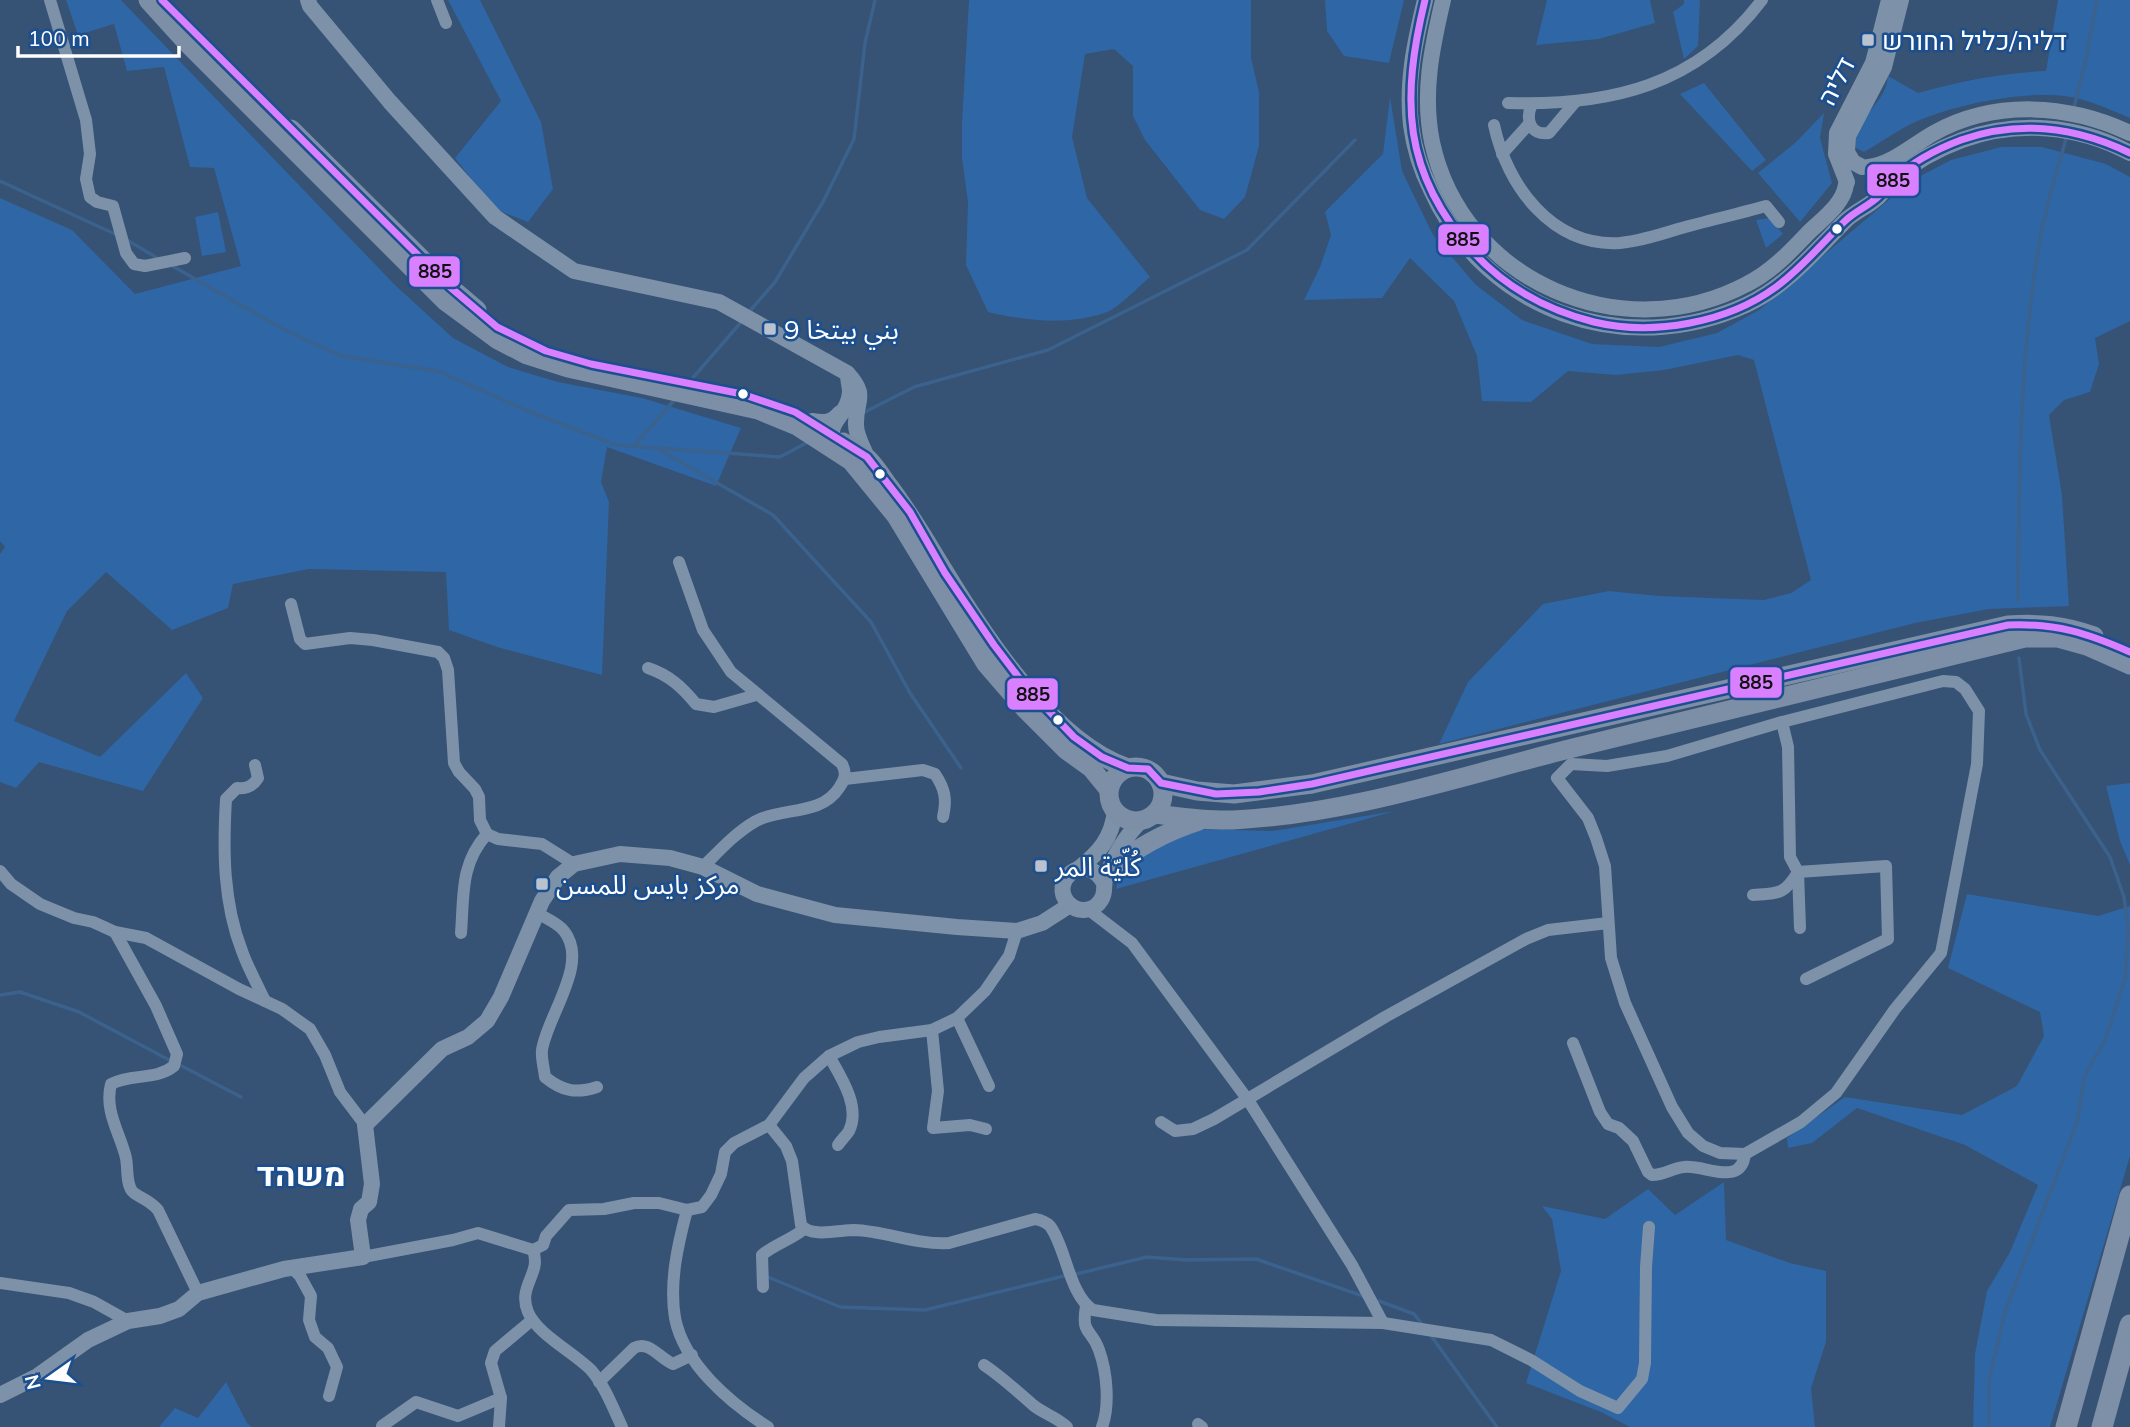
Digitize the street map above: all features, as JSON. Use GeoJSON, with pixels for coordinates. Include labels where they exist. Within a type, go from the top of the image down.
{"type":"FeatureCollection","features":[{"type":"Feature","properties":{"kind":"highway"},"geometry":{"type":"LineString","coordinates":[[2066,1427],[2130,1196]]}},
{"type":"Feature","properties":{"kind":"highway"},"geometry":{"type":"LineString","coordinates":[[2102,1427],[2130,1325]]}},
{"type":"Feature","properties":{"kind":"main road"},"geometry":{"type":"LineString","coordinates":[[148,0],[187,43],[445,301],[498,340],[527,355],[568,368],[758,410],[867,457],[910,512],[952,583],[1026,687],[1074,737],[1102,757],[1128,768]]}},
{"type":"Feature","properties":{"kind":"main road"},"geometry":{"type":"LineString","coordinates":[[162,0],[450,287],[498,327],[547,351],[592,365],[742,394],[795,412],[812,421],[836,444],[896,516],[986,664],[1025,709],[1066,750],[1091,768],[1109,790]]}},
{"type":"Feature","properties":{"kind":"main road"},"geometry":{"type":"LineString","coordinates":[[2130,652],[2068,627],[2040,623],[2008,625],[1312,784],[1234,794],[1197,791],[1161,783],[1148,769],[1138,766],[1128,768],[1115,776],[1109,790],[1110,802],[1115,811],[1128,820],[1148,817],[1205,820],[1262,818],[1354,804],[1438,785],[1547,754],[2025,638],[2058,638],[2087,646],[2130,665]]}},
{"type":"Feature","properties":{"kind":"main road"},"geometry":{"type":"LineString","coordinates":[[1148,817],[1162,802],[1161,783]]}},
{"type":"Feature","properties":{"kind":"main road"},"geometry":{"type":"LineString","coordinates":[[1106,877],[1136,850],[1158,837],[1205,820]]}},
{"type":"Feature","properties":{"kind":"street"},"geometry":{"type":"LineString","coordinates":[[50,0],[86,120],[89,154],[86,178],[90,197],[97,202],[113,206],[126,253],[134,264],[145,266],[185,258]]}},
{"type":"Feature","properties":{"kind":"street"},"geometry":{"type":"LineString","coordinates":[[308,0],[310,6],[390,102],[495,217],[574,271],[719,302],[847,373],[856,382],[860,394],[856,426],[867,457]]}},
{"type":"Feature","properties":{"kind":"street"},"geometry":{"type":"LineString","coordinates":[[437,0],[446,23]]}},
{"type":"Feature","properties":{"kind":"street"},"geometry":{"type":"LineString","coordinates":[[1425,0],[1414,46],[1410,83],[1411,126],[1422,169],[1438,205],[1450,227],[1474,257],[1504,283],[1552,309],[1587,322],[1640,328],[1679,326],[1728,312],[1758,299],[1786,280],[1857,210],[1875,201],[1896,177],[1949,145],[1986,133],[2042,128],[2085,134],[2130,153]]}},
{"type":"Feature","properties":{"kind":"street"},"geometry":{"type":"LineString","coordinates":[[1443,0],[1432,49],[1428,83],[1429,124],[1439,163],[1466,217],[1488,245],[1514,268],[1559,292],[1592,304],[1640,310],[1676,308],[1722,295],[1749,283],[1787,255],[1841,198],[1851,173],[1865,167],[1881,165],[1928,136],[1970,118],[2018,110],[2074,113],[2104,121],[2130,133]]}},
{"type":"Feature","properties":{"kind":"street"},"geometry":{"type":"LineString","coordinates":[[1508,103],[1532,104],[1614,96],[1676,74],[1700,61],[1728,38],[1762,0]]}},
{"type":"Feature","properties":{"kind":"street","name":"דליה"},"geometry":{"type":"LineString","coordinates":[[1847,183],[1836,154],[1837,133],[1873,63],[1889,0]]}},
{"type":"Feature","properties":{"kind":"street","name":"דליה"},"geometry":{"type":"LineString","coordinates":[[1865,167],[1849,157],[1848,136],[1884,67],[1901,0]]}},
{"type":"Feature","properties":{"kind":"street"},"geometry":{"type":"LineString","coordinates":[[1532,104],[1527,115],[1529,124],[1535,132],[1541,134],[1549,133],[1576,101]]}},
{"type":"Feature","properties":{"kind":"street"},"geometry":{"type":"LineString","coordinates":[[1502,154],[1529,124]]}},
{"type":"Feature","properties":{"kind":"street"},"geometry":{"type":"LineString","coordinates":[[1494,125],[1502,154],[1533,207],[1555,225],[1575,236],[1598,241],[1631,241],[1766,206],[1779,222]]}},
{"type":"Feature","properties":{"kind":"street"},"geometry":{"type":"LineString","coordinates":[[1865,167],[1879,173],[1883,184],[1882,191]]}},
{"type":"Feature","properties":{"kind":"street"},"geometry":{"type":"LineString","coordinates":[[1847,183],[1847,191],[1856,201],[1868,203]]}},
{"type":"Feature","properties":{"kind":"street"},"geometry":{"type":"LineString","coordinates":[[836,444],[834,424],[846,406],[850,391],[847,373]]}},
{"type":"Feature","properties":{"kind":"street"},"geometry":{"type":"LineString","coordinates":[[812,421],[832,421],[846,406]]}},
{"type":"Feature","properties":{"kind":"street"},"geometry":{"type":"LineString","coordinates":[[679,562],[703,630],[731,672],[842,764],[846,771],[845,779],[834,796],[812,807],[769,815],[753,823],[734,836],[703,867]]}},
{"type":"Feature","properties":{"kind":"street"},"geometry":{"type":"LineString","coordinates":[[291,604],[300,639],[305,644],[350,638],[438,652],[444,658],[448,670],[454,763],[479,797],[480,820],[487,834],[498,839],[542,844],[574,864]]}},
{"type":"Feature","properties":{"kind":"street"},"geometry":{"type":"LineString","coordinates":[[648,668],[665,674],[684,689],[696,704],[714,706],[738,702],[756,695]]}},
{"type":"Feature","properties":{"kind":"street"},"geometry":{"type":"LineString","coordinates":[[1943,681],[1956,682],[1965,689],[1979,711],[1978,764],[1941,953],[1895,1009],[1836,1093],[1801,1122],[1745,1154],[1720,1153],[1703,1146],[1688,1133],[1672,1107],[1625,1003],[1611,958],[1608,923],[1605,866],[1596,838],[1588,818],[1557,778],[1571,764],[1607,766],[1667,755],[1943,681]]}},
{"type":"Feature","properties":{"kind":"street"},"geometry":{"type":"LineString","coordinates":[[1782,722],[1788,747],[1790,857],[1798,872],[1800,928]]}},
{"type":"Feature","properties":{"kind":"street"},"geometry":{"type":"LineString","coordinates":[[255,765],[258,778],[254,784],[245,789],[237,788],[226,799],[225,859],[230,911],[242,951],[265,1001]]}},
{"type":"Feature","properties":{"kind":"street"},"geometry":{"type":"LineString","coordinates":[[845,779],[923,770],[935,774],[944,787],[947,803],[943,817]]}},
{"type":"Feature","properties":{"kind":"street"},"geometry":{"type":"LineString","coordinates":[[1115,811],[1111,835],[1105,844],[1068,875],[1063,887],[1065,899],[1070,905],[1082,910],[1089,910],[1100,902],[1104,896],[1106,877],[1123,841],[1148,817]]}},
{"type":"Feature","properties":{"kind":"street"},"geometry":{"type":"LineString","coordinates":[[461,933],[465,874],[474,849],[487,834]]}},
{"type":"Feature","properties":{"kind":"street"},"geometry":{"type":"LineString","coordinates":[[365,1125],[442,1049],[468,1037],[487,1021],[501,997],[542,901],[558,877],[574,864],[620,853],[670,858],[703,867],[757,894],[835,915],[1017,931],[1042,923],[1070,905]]}},
{"type":"Feature","properties":{"kind":"street"},"geometry":{"type":"LineString","coordinates":[[1798,872],[1886,866],[1888,939],[1806,979]]}},
{"type":"Feature","properties":{"kind":"street"},"geometry":{"type":"LineString","coordinates":[[1078,869],[1093,870],[1106,877]]}},
{"type":"Feature","properties":{"kind":"street"},"geometry":{"type":"LineString","coordinates":[[0,871],[11,884],[40,904],[115,932],[146,938],[282,1009],[310,1029],[326,1055],[340,1091],[365,1125],[372,1184],[369,1202],[361,1209],[358,1220],[363,1257]]}},
{"type":"Feature","properties":{"kind":"street"},"geometry":{"type":"LineString","coordinates":[[1753,895],[1788,889],[1798,872]]}},
{"type":"Feature","properties":{"kind":"street"},"geometry":{"type":"LineString","coordinates":[[1089,910],[1132,943],[1248,1100],[1352,1265],[1383,1324]]}},
{"type":"Feature","properties":{"kind":"street"},"geometry":{"type":"LineString","coordinates":[[537,913],[562,927],[569,938],[572,954],[570,973],[542,1050],[545,1077],[557,1087],[570,1091],[583,1092],[597,1087]]}},
{"type":"Feature","properties":{"kind":"street"},"geometry":{"type":"LineString","coordinates":[[1161,1122],[1175,1131],[1193,1129],[1248,1100],[1385,1017],[1526,939],[1548,930],[1608,923]]}},
{"type":"Feature","properties":{"kind":"street"},"geometry":{"type":"LineString","coordinates":[[0,1395],[36,1377],[88,1340],[128,1321],[160,1317],[179,1309],[198,1293],[292,1268],[363,1257],[478,1233],[533,1250],[543,1245],[546,1236],[569,1210],[604,1209],[634,1203],[659,1203],[687,1210],[702,1207],[721,1174],[725,1152],[734,1143],[769,1125],[804,1078],[829,1056],[868,1040],[932,1030],[957,1018],[985,991],[1009,956],[1017,931]]}},
{"type":"Feature","properties":{"kind":"street"},"geometry":{"type":"LineString","coordinates":[[115,932],[156,1006],[177,1054],[174,1066],[165,1073],[122,1078],[111,1084],[108,1096],[111,1117],[126,1158],[130,1187],[134,1193],[150,1200],[158,1210],[198,1293]]}},
{"type":"Feature","properties":{"kind":"street"},"geometry":{"type":"LineString","coordinates":[[957,1018],[989,1086]]}},
{"type":"Feature","properties":{"kind":"street"},"geometry":{"type":"LineString","coordinates":[[932,1030],[938,1091],[933,1128],[970,1125],[986,1129]]}},
{"type":"Feature","properties":{"kind":"street"},"geometry":{"type":"LineString","coordinates":[[1573,1044],[1600,1112],[1608,1124],[1619,1128],[1633,1141],[1652,1175],[1685,1167],[1726,1173],[1741,1166],[1745,1154]]}},
{"type":"Feature","properties":{"kind":"street"},"geometry":{"type":"LineString","coordinates":[[829,1056],[849,1096],[853,1113],[849,1130],[838,1144]]}},
{"type":"Feature","properties":{"kind":"street"},"geometry":{"type":"LineString","coordinates":[[769,1125],[786,1146],[792,1161],[801,1225],[809,1231],[857,1230],[934,1244],[1035,1219],[1043,1220],[1050,1227],[1086,1306],[1093,1310],[1156,1320],[1383,1324],[1491,1340],[1531,1360],[1580,1391],[1618,1408],[1642,1379],[1645,1363],[1649,1227]]}},
{"type":"Feature","properties":{"kind":"street"},"geometry":{"type":"LineString","coordinates":[[687,1210],[678,1244],[674,1290],[675,1318],[692,1355],[728,1398],[768,1427]]}},
{"type":"Feature","properties":{"kind":"street"},"geometry":{"type":"LineString","coordinates":[[763,1287],[762,1255],[804,1229]]}},
{"type":"Feature","properties":{"kind":"street"},"geometry":{"type":"LineString","coordinates":[[533,1250],[537,1260],[536,1267],[526,1284],[525,1295],[526,1308],[532,1320],[592,1371],[609,1398],[622,1427]]}},
{"type":"Feature","properties":{"kind":"street"},"geometry":{"type":"LineString","coordinates":[[292,1268],[300,1276],[310,1296],[309,1320],[315,1337],[328,1348],[337,1367],[328,1396]]}},
{"type":"Feature","properties":{"kind":"street"},"geometry":{"type":"LineString","coordinates":[[0,1283],[69,1293],[94,1302],[128,1321]]}},
{"type":"Feature","properties":{"kind":"street"},"geometry":{"type":"LineString","coordinates":[[1086,1306],[1083,1322],[1085,1331],[1099,1348],[1103,1363],[1107,1411],[1102,1427]]}},
{"type":"Feature","properties":{"kind":"street"},"geometry":{"type":"LineString","coordinates":[[499,1427],[501,1398],[491,1363],[495,1351],[532,1320]]}},
{"type":"Feature","properties":{"kind":"street"},"geometry":{"type":"LineString","coordinates":[[599,1382],[640,1345],[647,1346],[673,1364],[692,1355]]}},
{"type":"Feature","properties":{"kind":"street"},"geometry":{"type":"LineString","coordinates":[[984,1365],[1004,1378],[1036,1408],[1059,1419],[1068,1427]]}},
{"type":"Feature","properties":{"kind":"street"},"geometry":{"type":"LineString","coordinates":[[382,1426],[416,1402],[458,1416],[501,1398]]}},
{"type":"Feature","properties":{"kind":"shaded area"},"geometry":{"type":"Polygon","coordinates":[[[66,0],[121,0],[395,285],[453,338],[508,367],[558,382],[642,398],[741,428],[716,486],[607,447],[601,482],[609,502],[602,675],[497,647],[449,630],[446,572],[309,569],[233,584],[228,608],[172,630],[106,572],[67,611],[14,721],[100,757],[186,673],[203,698],[143,791],[39,762],[16,788],[0,782],[0,554],[5,547],[0,541],[0,198],[72,230],[135,294],[241,266],[214,168],[190,167],[164,67],[127,71],[114,24],[78,35],[66,0]]]}},
{"type":"Feature","properties":{"kind":"shaded area"},"geometry":{"type":"Polygon","coordinates":[[[448,0],[480,0],[541,122],[553,189],[528,222],[494,209],[455,158],[501,101],[448,0]]]}},
{"type":"Feature","properties":{"kind":"shaded area"},"geometry":{"type":"Polygon","coordinates":[[[969,0],[1251,0],[1251,58],[1259,92],[1259,146],[1245,197],[1224,219],[1200,210],[1145,140],[1133,116],[1133,66],[1114,49],[1085,54],[1072,137],[1087,198],[1150,277],[1107,312],[1078,319],[1048,321],[988,312],[966,265],[968,202],[962,158],[962,122],[969,0]]]}},
{"type":"Feature","properties":{"kind":"shaded area"},"geometry":{"type":"Polygon","coordinates":[[[1325,0],[1404,0],[1389,63],[1344,56],[1327,31],[1325,0]]]}},
{"type":"Feature","properties":{"kind":"shaded area"},"geometry":{"type":"Polygon","coordinates":[[[1547,0],[1650,0],[1655,23],[1599,39],[1536,45],[1547,0]]]}},
{"type":"Feature","properties":{"kind":"shaded area"},"geometry":{"type":"Polygon","coordinates":[[[1684,0],[1700,0],[1698,46],[1684,59],[1673,12],[1684,4],[1684,0]]]}},
{"type":"Feature","properties":{"kind":"shaded area"},"geometry":{"type":"Polygon","coordinates":[[[2058,0],[2130,0],[2130,118],[2072,97],[2046,95],[2007,98],[1965,105],[1927,117],[1864,152],[1856,148],[1855,141],[1860,126],[1883,93],[1888,76],[1918,93],[1982,78],[2046,71],[2058,0]]]}},
{"type":"Feature","properties":{"kind":"shaded area"},"geometry":{"type":"Polygon","coordinates":[[[1704,83],[1766,160],[1752,171],[1680,94],[1704,83]]]}},
{"type":"Feature","properties":{"kind":"shaded area"},"geometry":{"type":"Polygon","coordinates":[[[1390,97],[1402,171],[1433,235],[1476,285],[1522,320],[1592,344],[1659,347],[1717,333],[1759,310],[1911,181],[1951,160],[2001,147],[2042,147],[2106,164],[2130,177],[2130,321],[2095,338],[2099,364],[2090,392],[2064,400],[2049,415],[2062,495],[2069,606],[1989,609],[1915,623],[1439,744],[1468,682],[1543,604],[1609,591],[1764,600],[1791,593],[1811,580],[1754,360],[1738,355],[1664,370],[1616,375],[1568,371],[1531,402],[1482,401],[1477,356],[1454,301],[1410,258],[1382,298],[1304,300],[1320,267],[1331,235],[1325,212],[1383,154],[1390,97]]]}},
{"type":"Feature","properties":{"kind":"shaded area"},"geometry":{"type":"Polygon","coordinates":[[[1824,113],[1820,138],[1832,183],[1800,222],[1758,173],[1796,142],[1824,113]]]}},
{"type":"Feature","properties":{"kind":"shaded area"},"geometry":{"type":"Polygon","coordinates":[[[218,212],[226,252],[202,256],[195,217],[218,212]]]}},
{"type":"Feature","properties":{"kind":"shaded area"},"geometry":{"type":"Polygon","coordinates":[[[1770,218],[1783,234],[1766,248],[1756,220],[1770,218]]]}},
{"type":"Feature","properties":{"kind":"shaded area"},"geometry":{"type":"Polygon","coordinates":[[[2130,783],[2130,865],[2120,841],[2106,786],[2130,783]]]}},
{"type":"Feature","properties":{"kind":"shaded area"},"geometry":{"type":"Polygon","coordinates":[[[1395,811],[1116,889],[1121,869],[1139,854],[1198,829],[1273,831],[1395,811]]]}},
{"type":"Feature","properties":{"kind":"shaded area"},"geometry":{"type":"Polygon","coordinates":[[[1967,894],[2098,916],[2130,906],[2130,1156],[2050,1427],[1973,1427],[1975,1354],[1987,1291],[2010,1252],[2038,1185],[1965,1145],[1857,1108],[1812,1143],[1788,1148],[1787,1138],[1845,1097],[1962,1115],[2017,1086],[2044,1036],[2040,1012],[1948,968],[1967,894]]]}},
{"type":"Feature","properties":{"kind":"shaded area"},"geometry":{"type":"Polygon","coordinates":[[[1724,1182],[1726,1240],[1790,1263],[1826,1271],[1826,1342],[1811,1388],[1815,1427],[1630,1427],[1601,1412],[1526,1383],[1561,1271],[1552,1219],[1542,1206],[1605,1219],[1648,1189],[1675,1215],[1724,1182]]]}},
{"type":"Feature","properties":{"kind":"shaded area"},"geometry":{"type":"Polygon","coordinates":[[[226,1382],[247,1423],[252,1427],[159,1427],[175,1408],[198,1418],[226,1382]]]}},
{"type":"Feature","properties":{"kind":"waterway"},"geometry":{"type":"LineString","coordinates":[[749,312],[775,282],[824,200],[854,139],[865,43],[875,0]]}},
{"type":"Feature","properties":{"kind":"waterway"},"geometry":{"type":"LineString","coordinates":[[2073,111],[2097,0]]}},
{"type":"Feature","properties":{"kind":"waterway"},"geometry":{"type":"LineString","coordinates":[[2018,601],[2022,420],[2028,329],[2043,226],[2067,135]]}},
{"type":"Feature","properties":{"kind":"waterway"},"geometry":{"type":"LineString","coordinates":[[861,414],[914,387],[1048,350],[1247,250],[1355,140]]}},
{"type":"Feature","properties":{"kind":"waterway"},"geometry":{"type":"LineString","coordinates":[[0,181],[117,235]]}},
{"type":"Feature","properties":{"kind":"waterway"},"geometry":{"type":"LineString","coordinates":[[127,240],[159,259]]}},
{"type":"Feature","properties":{"kind":"waterway"},"geometry":{"type":"LineString","coordinates":[[169,264],[281,328],[341,356],[438,371],[528,411],[616,445],[780,457],[808,442]]}},
{"type":"Feature","properties":{"kind":"waterway"},"geometry":{"type":"LineString","coordinates":[[685,387],[742,321]]}},
{"type":"Feature","properties":{"kind":"waterway"},"geometry":{"type":"LineString","coordinates":[[635,445],[676,398]]}},
{"type":"Feature","properties":{"kind":"waterway"},"geometry":{"type":"LineString","coordinates":[[658,449],[773,515],[871,622],[910,693],[961,768]]}},
{"type":"Feature","properties":{"kind":"waterway"},"geometry":{"type":"LineString","coordinates":[[1989,1427],[1989,1380],[2005,1312],[2077,1122],[2085,1075],[2105,1040],[2125,979],[2128,929],[2124,897],[2110,857],[2040,750],[2026,714],[2019,658]]}},
{"type":"Feature","properties":{"kind":"waterway"},"geometry":{"type":"LineString","coordinates":[[0,995],[20,992],[79,1012],[171,1061]]}},
{"type":"Feature","properties":{"kind":"waterway"},"geometry":{"type":"LineString","coordinates":[[178,1064],[241,1097]]}},
{"type":"Feature","properties":{"kind":"waterway"},"geometry":{"type":"LineString","coordinates":[[1076,1274],[1147,1257],[1187,1260],[1256,1259],[1363,1296]]}},
{"type":"Feature","properties":{"kind":"waterway"},"geometry":{"type":"LineString","coordinates":[[768,1277],[840,1307],[925,1310],[1064,1276]]}},
{"type":"Feature","properties":{"kind":"waterway"},"geometry":{"type":"LineString","coordinates":[[1379,1301],[1414,1314],[1422,1324]]}},
{"type":"Feature","properties":{"kind":"waterway"},"geometry":{"type":"LineString","coordinates":[[1429,1333],[1497,1427]]}},
{"type":"Feature","properties":{"kind":"transit line","name":"885"},"geometry":{"type":"LineString","coordinates":[[162,0],[450,287],[497,327],[546,351],[591,364],[742,394],[795,412],[867,457],[910,512],[945,573],[1026,687],[1074,737],[1102,757],[1128,768],[1148,769],[1161,783],[1216,794],[1259,792],[1312,784],[2008,625],[2041,626],[2071,631],[2100,639],[2130,652]]}},
{"type":"Feature","properties":{"kind":"transit line","name":"885"},"geometry":{"type":"LineString","coordinates":[[1425,0],[1412,70],[1411,102],[1413,133],[1420,163],[1432,193],[1473,252],[1499,276],[1544,304],[1594,322],[1640,328],[1665,327],[1712,318],[1735,310],[1776,287],[1795,272],[1845,221],[1875,200],[1900,174],[1925,157],[1961,140],[2004,130],[2047,129],[2089,137],[2130,153]]}},
{"type":"Feature","properties":{"kind":"place","name":"דליה/כליל החורש"},"geometry":{"type":"Point","coordinates":[1868,40]}},
{"type":"Feature","properties":{"kind":"place","name":"بني بيتخا 9"},"geometry":{"type":"Point","coordinates":[770,329]}},
{"type":"Feature","properties":{"kind":"place","name":"كُلّيّة المر"},"geometry":{"type":"Point","coordinates":[1041,866]}},
{"type":"Feature","properties":{"kind":"place","name":"مركز بايس للمسن"},"geometry":{"type":"Point","coordinates":[542,884]}},
{"type":"Feature","properties":{"kind":"district","name":"משהד"},"geometry":{"type":"Point","coordinates":[301,1173]}}]}
